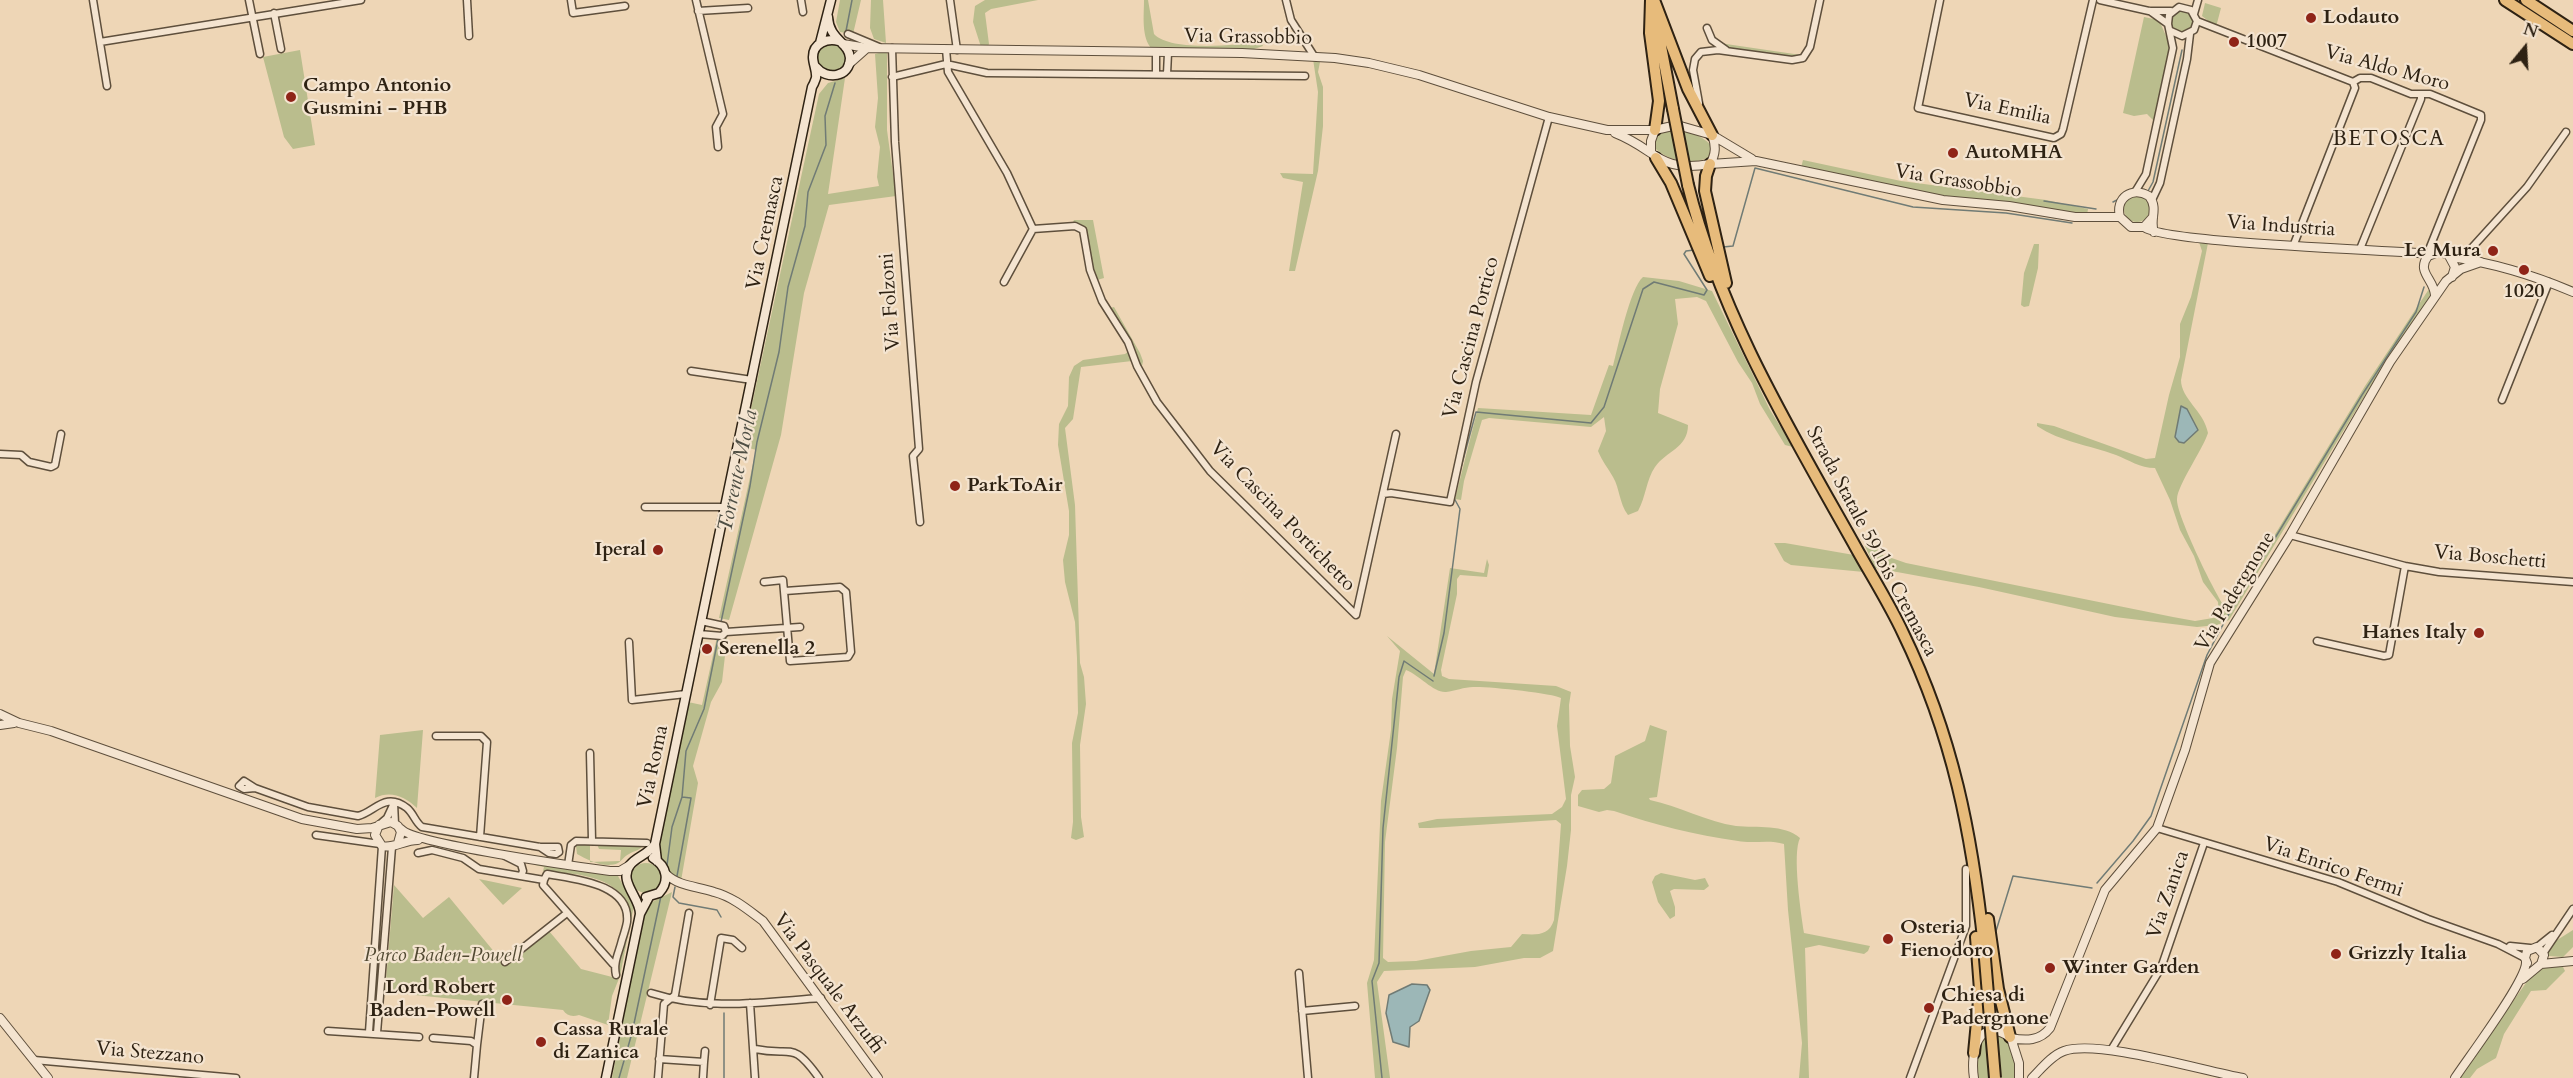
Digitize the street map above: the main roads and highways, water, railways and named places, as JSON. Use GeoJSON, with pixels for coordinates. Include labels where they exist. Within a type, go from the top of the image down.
{"type":"FeatureCollection","features":[{"type":"Feature","properties":{"kind":"highway","name":"Strada Statale 591bis Cremasca"},"geometry":{"type":"LineString","coordinates":[[1652,0],[1688,185],[1708,252],[1735,321],[1772,396],[1889,605],[1933,701],[1954,764],[1977,877],[1995,1078]]}},
{"type":"Feature","properties":{"kind":"highway"},"geometry":{"type":"LineString","coordinates":[[1652,0],[1677,65],[1712,135]]}},
{"type":"Feature","properties":{"kind":"highway"},"geometry":{"type":"LineString","coordinates":[[1652,0],[1650,33],[1659,101],[1655,130]]}},
{"type":"Feature","properties":{"kind":"highway"},"geometry":{"type":"LineString","coordinates":[[2505,0],[2573,44]]}},
{"type":"Feature","properties":{"kind":"highway"},"geometry":{"type":"LineString","coordinates":[[2526,0],[2573,31]]}},
{"type":"Feature","properties":{"kind":"highway"},"geometry":{"type":"LineString","coordinates":[[1653,155],[1671,183],[1718,292],[1735,321]]}},
{"type":"Feature","properties":{"kind":"highway"},"geometry":{"type":"LineString","coordinates":[[1710,164],[1705,191],[1735,321]]}},
{"type":"Feature","properties":{"kind":"highway"},"geometry":{"type":"LineString","coordinates":[[1977,877],[1987,912],[1998,989],[2010,1037]]}},
{"type":"Feature","properties":{"kind":"highway"},"geometry":{"type":"LineString","coordinates":[[1974,1053],[1980,990],[1975,917],[1977,877]]}},
{"type":"Feature","properties":{"kind":"main road"},"geometry":{"type":"LineString","coordinates":[[828,76],[815,66],[814,52],[820,44],[831,0]]}},
{"type":"Feature","properties":{"kind":"main road"},"geometry":{"type":"LineString","coordinates":[[812,92],[828,76],[839,74],[848,66],[849,54],[830,30],[828,17]]}},
{"type":"Feature","properties":{"kind":"main road"},"geometry":{"type":"LineString","coordinates":[[820,44],[829,40],[841,43]]}},
{"type":"Feature","properties":{"kind":"main road","name":"Via Cremasca"},"geometry":{"type":"LineString","coordinates":[[686,695],[817,76],[815,66]]}},
{"type":"Feature","properties":{"kind":"main road","name":"Via Roma"},"geometry":{"type":"LineString","coordinates":[[649,897],[663,889],[666,874],[657,861],[651,843],[686,695]]}},
{"type":"Feature","properties":{"kind":"main road"},"geometry":{"type":"LineString","coordinates":[[640,914],[639,903],[626,880],[630,865],[643,857],[651,843]]}},
{"type":"Feature","properties":{"kind":"main road"},"geometry":{"type":"LineString","coordinates":[[643,857],[657,861]]}},
{"type":"Feature","properties":{"kind":"main road"},"geometry":{"type":"LineString","coordinates":[[606,1078],[640,914],[649,897],[634,893]]}},
{"type":"Feature","properties":{"kind":"water"},"geometry":{"type":"Polygon","coordinates":[[[2181,406],[2187,409],[2198,430],[2184,443],[2179,442],[2175,437],[2181,406]]]}},
{"type":"Feature","properties":{"kind":"water"},"geometry":{"type":"Polygon","coordinates":[[[1412,984],[1427,985],[1430,990],[1419,1021],[1410,1027],[1409,1047],[1393,1042],[1386,1013],[1389,995],[1412,984]]]}},
{"type":"Feature","properties":{"kind":"waterway","name":"Torrente Morla"},"geometry":{"type":"LineString","coordinates":[[846,31],[852,0]]}},
{"type":"Feature","properties":{"kind":"waterway"},"geometry":{"type":"LineString","coordinates":[[2148,191],[2153,182],[2182,50]]}},
{"type":"Feature","properties":{"kind":"waterway","name":"Torrente Morla"},"geometry":{"type":"LineString","coordinates":[[721,622],[757,442],[779,352],[788,287],[805,226],[808,192],[826,145],[825,116],[835,83]]}},
{"type":"Feature","properties":{"kind":"waterway"},"geometry":{"type":"LineString","coordinates":[[1723,247],[1733,246],[1755,168],[1913,207],[2006,213],[2072,223]]}},
{"type":"Feature","properties":{"kind":"waterway"},"geometry":{"type":"LineString","coordinates":[[2113,202],[2117,200]]}},
{"type":"Feature","properties":{"kind":"waterway"},"geometry":{"type":"LineString","coordinates":[[2044,201],[2096,209]]}},
{"type":"Feature","properties":{"kind":"waterway"},"geometry":{"type":"LineString","coordinates":[[1460,471],[1476,412],[1591,423],[1604,407],[1643,289],[1654,282],[1704,295],[1707,290],[1684,254],[1686,251],[1694,250]]}},
{"type":"Feature","properties":{"kind":"waterway"},"geometry":{"type":"LineString","coordinates":[[2097,883],[2151,816],[2207,655],[2227,617],[2362,395],[2416,312],[2424,287]]}},
{"type":"Feature","properties":{"kind":"waterway"},"geometry":{"type":"LineString","coordinates":[[1434,676],[1444,633],[1460,509],[1454,498]]}},
{"type":"Feature","properties":{"kind":"waterway","name":"Torrente Morla"},"geometry":{"type":"LineString","coordinates":[[667,865],[672,827],[682,797],[686,751],[704,709],[718,639]]}},
{"type":"Feature","properties":{"kind":"waterway"},"geometry":{"type":"LineString","coordinates":[[1382,1078],[1372,981],[1379,963],[1383,828],[1399,677],[1404,661],[1433,681]]}},
{"type":"Feature","properties":{"kind":"waterway"},"geometry":{"type":"LineString","coordinates":[[677,876],[691,798],[682,797]]}},
{"type":"Feature","properties":{"kind":"waterway"},"geometry":{"type":"LineString","coordinates":[[1994,931],[1996,931],[2013,876],[2092,888]]}},
{"type":"Feature","properties":{"kind":"waterway"},"geometry":{"type":"LineString","coordinates":[[675,887],[673,897],[679,903],[717,910],[721,917]]}},
{"type":"Feature","properties":{"kind":"waterway","name":"Torrente Morla"},"geometry":{"type":"LineString","coordinates":[[619,1078],[632,1033],[661,896]]}},
{"type":"Feature","properties":{"kind":"waterway"},"geometry":{"type":"LineString","coordinates":[[724,1013],[724,1078]]}},
{"type":"Feature","properties":{"kind":"place","name":"Lodauto"},"geometry":{"type":"Point","coordinates":[2311,18]}},
{"type":"Feature","properties":{"kind":"place","name":"1007"},"geometry":{"type":"Point","coordinates":[2234,42]}},
{"type":"Feature","properties":{"kind":"place","name":"Campo Antonio Gusmini - PHB"},"geometry":{"type":"Point","coordinates":[291,97]}},
{"type":"Feature","properties":{"kind":"place","name":"AutoMHA"},"geometry":{"type":"Point","coordinates":[1953,153]}},
{"type":"Feature","properties":{"kind":"place","name":"Le Mura"},"geometry":{"type":"Point","coordinates":[2493,251]}},
{"type":"Feature","properties":{"kind":"place","name":"1020"},"geometry":{"type":"Point","coordinates":[2524,270]}},
{"type":"Feature","properties":{"kind":"place","name":"ParkToAir"},"geometry":{"type":"Point","coordinates":[955,486]}},
{"type":"Feature","properties":{"kind":"place","name":"Iperal"},"geometry":{"type":"Point","coordinates":[658,550]}},
{"type":"Feature","properties":{"kind":"place","name":"Hanes Italy"},"geometry":{"type":"Point","coordinates":[2479,633]}},
{"type":"Feature","properties":{"kind":"place","name":"Serenella 2"},"geometry":{"type":"Point","coordinates":[707,649]}},
{"type":"Feature","properties":{"kind":"place","name":"Osteria Fienodoro"},"geometry":{"type":"Point","coordinates":[1888,939]}},
{"type":"Feature","properties":{"kind":"place","name":"Grizzly Italia"},"geometry":{"type":"Point","coordinates":[2336,954]}},
{"type":"Feature","properties":{"kind":"place","name":"Winter Garden"},"geometry":{"type":"Point","coordinates":[2050,968]}},
{"type":"Feature","properties":{"kind":"place","name":"Lord Robert Baden-Powell"},"geometry":{"type":"Point","coordinates":[507,1000]}},
{"type":"Feature","properties":{"kind":"place","name":"Chiesa di Padergnone"},"geometry":{"type":"Point","coordinates":[1929,1008]}},
{"type":"Feature","properties":{"kind":"place","name":"Cassa Rurale di Zanica"},"geometry":{"type":"Point","coordinates":[541,1042]}},
{"type":"Feature","properties":{"kind":"district","name":"BETOSCA"},"geometry":{"type":"Point","coordinates":[2389,140]}},
{"type":"Feature","properties":{"kind":"park label","name":"Parco Baden-Powell"},"geometry":{"type":"Point","coordinates":[443,956]}}]}
